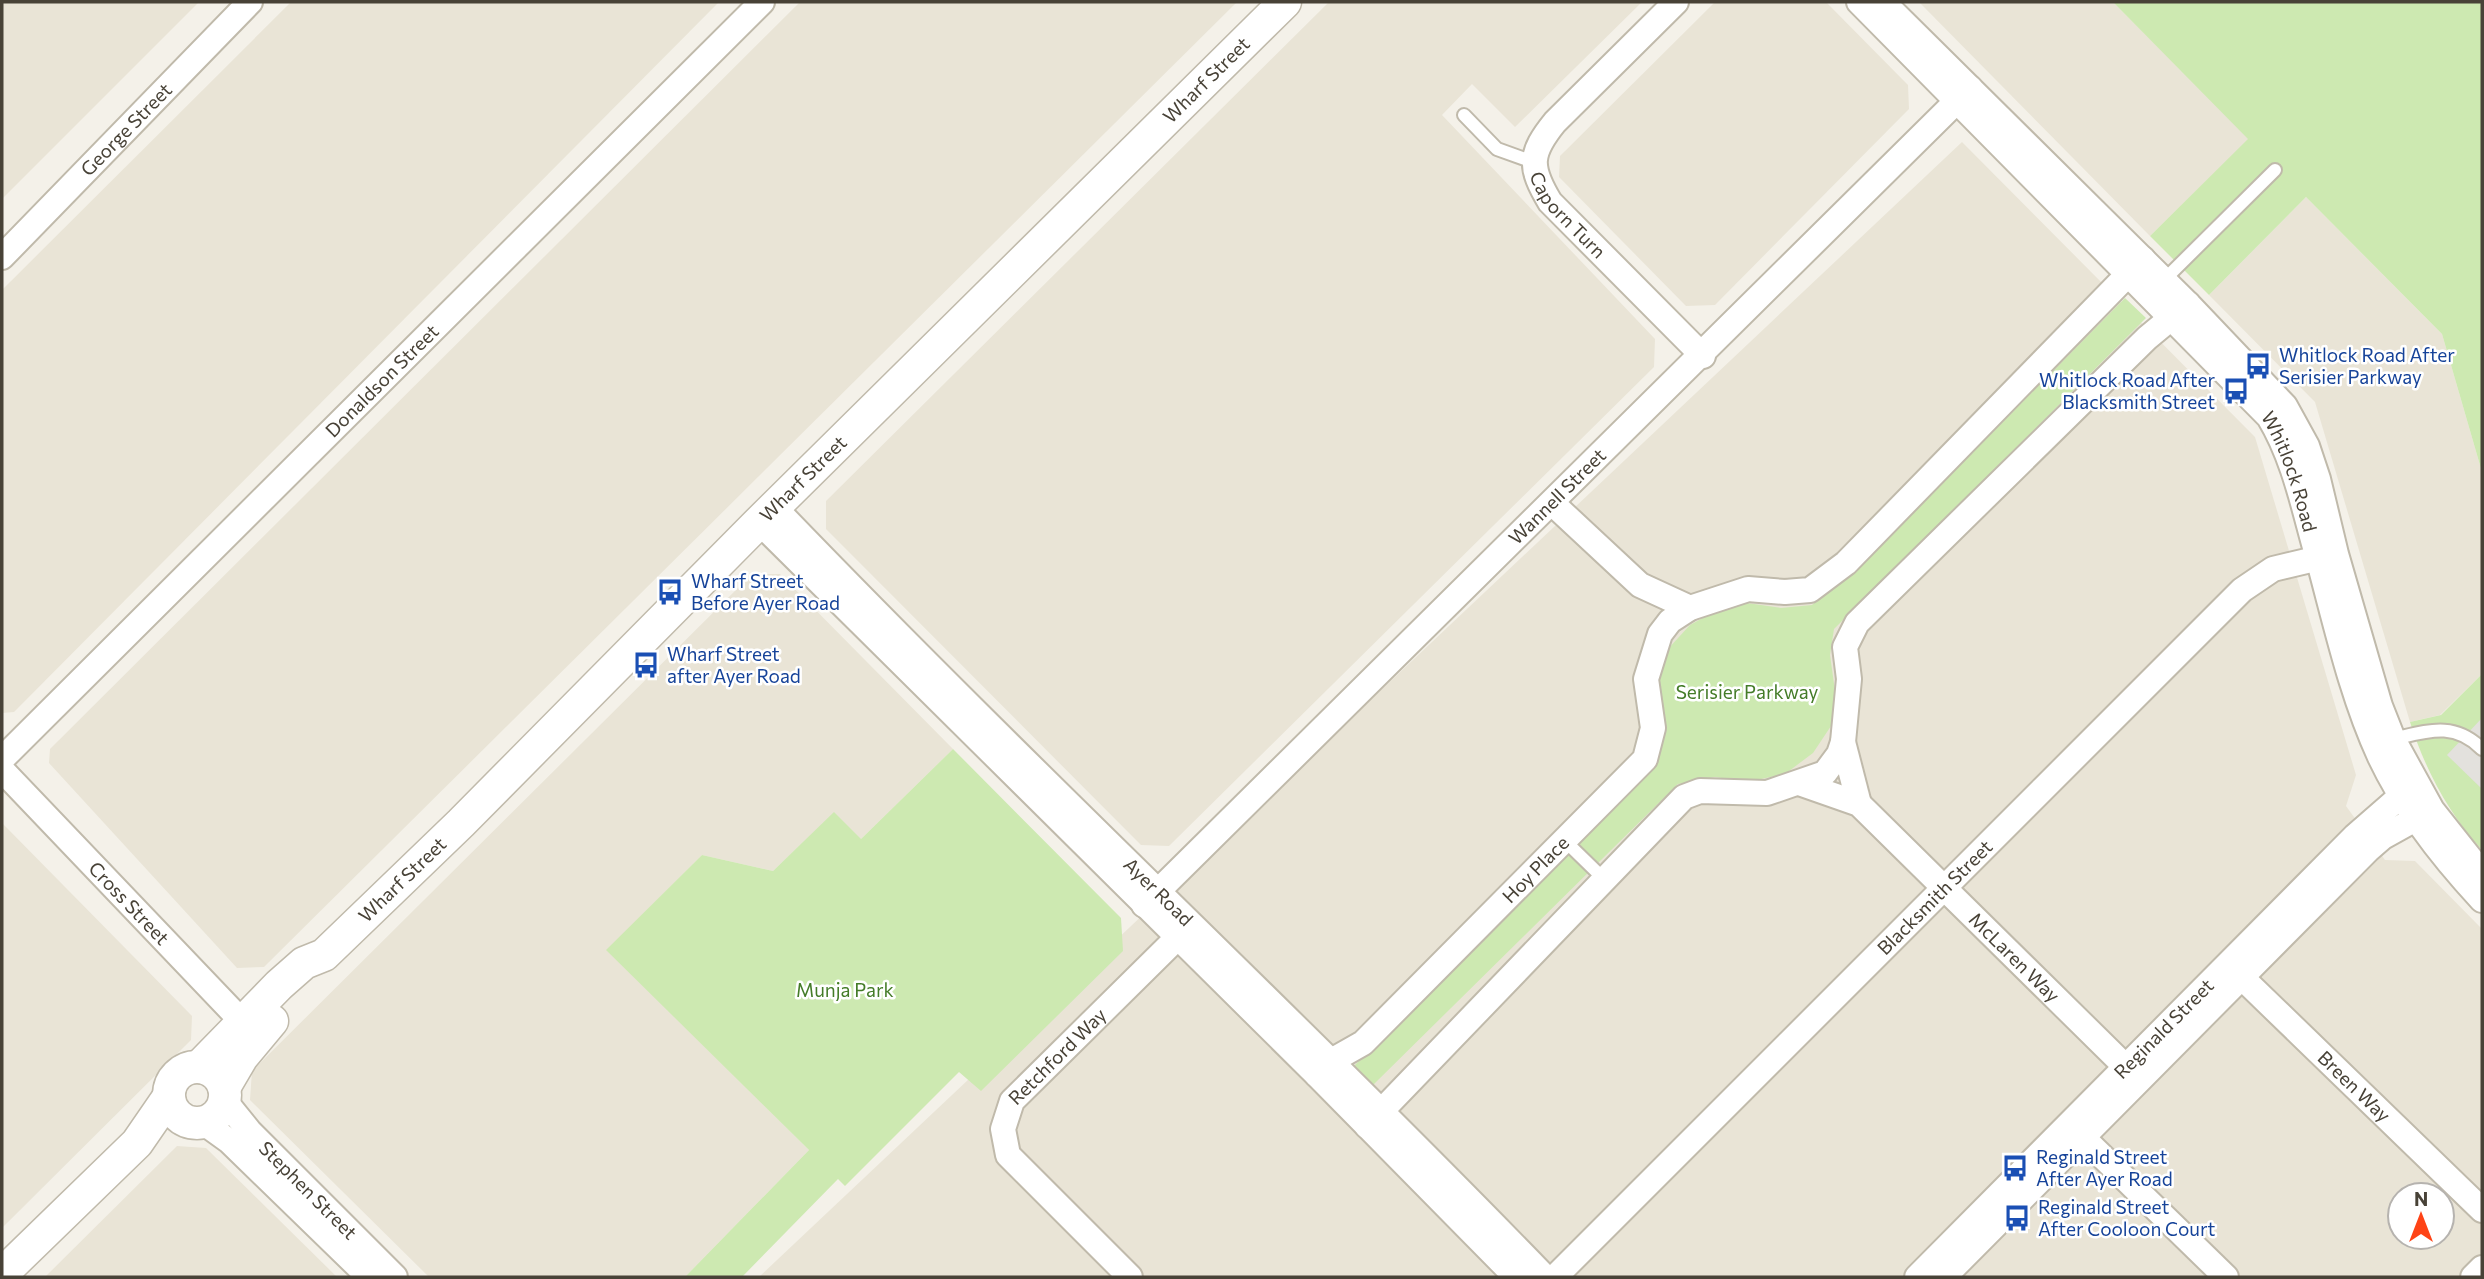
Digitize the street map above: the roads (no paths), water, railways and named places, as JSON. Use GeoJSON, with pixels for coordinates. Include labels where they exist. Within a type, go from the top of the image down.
{"type":"FeatureCollection","features":[{"type":"Feature","properties":{"kind":"street","name":"George Street"},"geometry":{"type":"LineString","coordinates":[[2,257],[250,2]]}},
{"type":"Feature","properties":{"kind":"street","name":"Donaldson Street"},"geometry":{"type":"LineString","coordinates":[[2,759],[762,2]]}},
{"type":"Feature","properties":{"kind":"street","name":"Wharf Street"},"geometry":{"type":"LineString","coordinates":[[202,1106],[176,1075],[199,1067],[251,1031],[316,974],[324,955],[444,840],[766,515],[1285,2]]}},
{"type":"Feature","properties":{"kind":"street","name":"Caporn Turn"},"geometry":{"type":"LineString","coordinates":[[1676,2],[1555,122],[1541,139],[1534,162],[1539,184],[1550,202],[1703,356]]}},
{"type":"Feature","properties":{"kind":"street","name":"Whitlock Road"},"geometry":{"type":"LineString","coordinates":[[1859,2],[1964,94]]}},
{"type":"Feature","properties":{"kind":"street","name":"Whitlock Road"},"geometry":{"type":"LineString","coordinates":[[1883,2],[1964,94],[2180,311],[2269,417],[2282,440],[2327,556],[2410,792]]}},
{"type":"Feature","properties":{"kind":"street","name":"Wannell Street"},"geometry":{"type":"LineString","coordinates":[[1151,898],[1703,356],[1964,94]]}},
{"type":"Feature","properties":{"kind":"street","name":"Whitlock Road"},"geometry":{"type":"LineString","coordinates":[[2135,267],[2164,280],[2180,311]]}},
{"type":"Feature","properties":{"kind":"street"},"geometry":{"type":"LineString","coordinates":[[1673,621],[1748,589],[1785,592],[1810,590],[1846,563],[2135,267]]}},
{"type":"Feature","properties":{"kind":"street"},"geometry":{"type":"LineString","coordinates":[[1374,1117],[1684,797],[1700,791],[1767,793],[1825,773],[1839,754],[1843,742],[1849,679],[1845,647],[1857,623],[2147,338],[2180,311]]}},
{"type":"Feature","properties":{"kind":"street"},"geometry":{"type":"LineString","coordinates":[[1552,503],[1640,585],[1673,621]]}},
{"type":"Feature","properties":{"kind":"street","name":"Ayer Road"},"geometry":{"type":"LineString","coordinates":[[766,515],[1374,1117],[1545,1277]]}},
{"type":"Feature","properties":{"kind":"street","name":"Whitlock Road"},"geometry":{"type":"LineString","coordinates":[[2327,556],[2363,714],[2423,814],[2482,900]]}},
{"type":"Feature","properties":{"kind":"street","name":"Blacksmith Street"},"geometry":{"type":"LineString","coordinates":[[1555,1277],[2242,590],[2273,569],[2327,556]]}},
{"type":"Feature","properties":{"kind":"street"},"geometry":{"type":"LineString","coordinates":[[1640,585],[1673,621]]}},
{"type":"Feature","properties":{"kind":"street","name":"Hoy Place"},"geometry":{"type":"LineString","coordinates":[[1325,1068],[1363,1043],[1645,759],[1653,729],[1646,679],[1673,621]]}},
{"type":"Feature","properties":{"kind":"street"},"geometry":{"type":"LineString","coordinates":[[1843,742],[1859,804]]}},
{"type":"Feature","properties":{"kind":"street","name":"Cross Street"},"geometry":{"type":"LineString","coordinates":[[2,770],[251,1031]]}},
{"type":"Feature","properties":{"kind":"street","name":"McLaren Way"},"geometry":{"type":"LineString","coordinates":[[1799,783],[1859,804],[2133,1074]]}},
{"type":"Feature","properties":{"kind":"street","name":"Reginald Street"},"geometry":{"type":"LineString","coordinates":[[1917,1277],[2133,1074],[2234,970],[2355,836],[2410,792]]}},
{"type":"Feature","properties":{"kind":"street","name":"Whitlock Road"},"geometry":{"type":"LineString","coordinates":[[2423,814],[2482,873]]}},
{"type":"Feature","properties":{"kind":"street","name":"Reginald Street"},"geometry":{"type":"LineString","coordinates":[[2234,970],[2368,850],[2423,814]]}},
{"type":"Feature","properties":{"kind":"street","name":"Ayer Road"},"geometry":{"type":"LineString","coordinates":[[1151,898],[1177,938],[1325,1068]]}},
{"type":"Feature","properties":{"kind":"street","name":"Retchford Way"},"geometry":{"type":"LineString","coordinates":[[1130,1277],[1008,1155],[1003,1129],[1012,1101],[1177,938]]}},
{"type":"Feature","properties":{"kind":"street","name":"Breen Way"},"geometry":{"type":"LineString","coordinates":[[2234,970],[2482,1210]]}},
{"type":"Feature","properties":{"kind":"street","name":"Wharf Street"},"geometry":{"type":"LineString","coordinates":[[2,1274],[137,1143],[202,1106],[251,1031]]}},
{"type":"Feature","properties":{"kind":"street"},"geometry":{"type":"LineString","coordinates":[[199,1067],[214,1073],[202,1106]]}},
{"type":"Feature","properties":{"kind":"street","name":"Stephen Street"},"geometry":{"type":"LineString","coordinates":[[202,1106],[229,1141],[369,1277]]}},
{"type":"Feature","properties":{"kind":"street","name":"Stephen Street"},"geometry":{"type":"LineString","coordinates":[[202,1106],[250,1132],[395,1277]]}},
{"type":"Feature","properties":{"kind":"street","name":"Ayer Road"},"geometry":{"type":"LineString","coordinates":[[1374,1117],[1516,1277]]}},
{"type":"Feature","properties":{"kind":"street"},"geometry":{"type":"LineString","coordinates":[[2075,1130],[2226,1277]]}},
{"type":"Feature","properties":{"kind":"street","name":"Reginald Street"},"geometry":{"type":"LineString","coordinates":[[1944,1277],[2075,1130]]}},
{"type":"Feature","properties":{"kind":"street"},"geometry":{"type":"LineString","coordinates":[[2473,1277],[2482,1268]]}},
{"type":"Feature","properties":{"kind":"lane"},"geometry":{"type":"LineString","coordinates":[[1464,115],[1497,149],[1534,162]]}},
{"type":"Feature","properties":{"kind":"lane"},"geometry":{"type":"LineString","coordinates":[[2164,280],[2275,170]]}},
{"type":"Feature","properties":{"kind":"lane"},"geometry":{"type":"LineString","coordinates":[[2393,738],[2441,729],[2469,735],[2482,749]]}},
{"type":"Feature","properties":{"kind":"lane"},"geometry":{"type":"LineString","coordinates":[[1563,839],[1603,878]]}},
{"type":"Feature","properties":{"kind":"place","name":"Whitlock Road After Serisier Parkway"},"geometry":{"type":"Point","coordinates":[2258,366]}},
{"type":"Feature","properties":{"kind":"place","name":"Whitlock Road After Blacksmith Street"},"geometry":{"type":"Point","coordinates":[2236,391]}},
{"type":"Feature","properties":{"kind":"place","name":"Wharf Street Before Ayer Road"},"geometry":{"type":"Point","coordinates":[670,592]}},
{"type":"Feature","properties":{"kind":"place","name":"Wharf Street after Ayer Road"},"geometry":{"type":"Point","coordinates":[646,665]}},
{"type":"Feature","properties":{"kind":"place","name":"Reginald Street After Ayer Road"},"geometry":{"type":"Point","coordinates":[2015,1168]}},
{"type":"Feature","properties":{"kind":"place","name":"Reginald Street After Cooloon Court"},"geometry":{"type":"Point","coordinates":[2017,1218]}},
{"type":"Feature","properties":{"kind":"park label","name":"Serisier Parkway"},"geometry":{"type":"Point","coordinates":[1747,692]}},
{"type":"Feature","properties":{"kind":"park label","name":"Munja Park"},"geometry":{"type":"Point","coordinates":[845,990]}}]}
